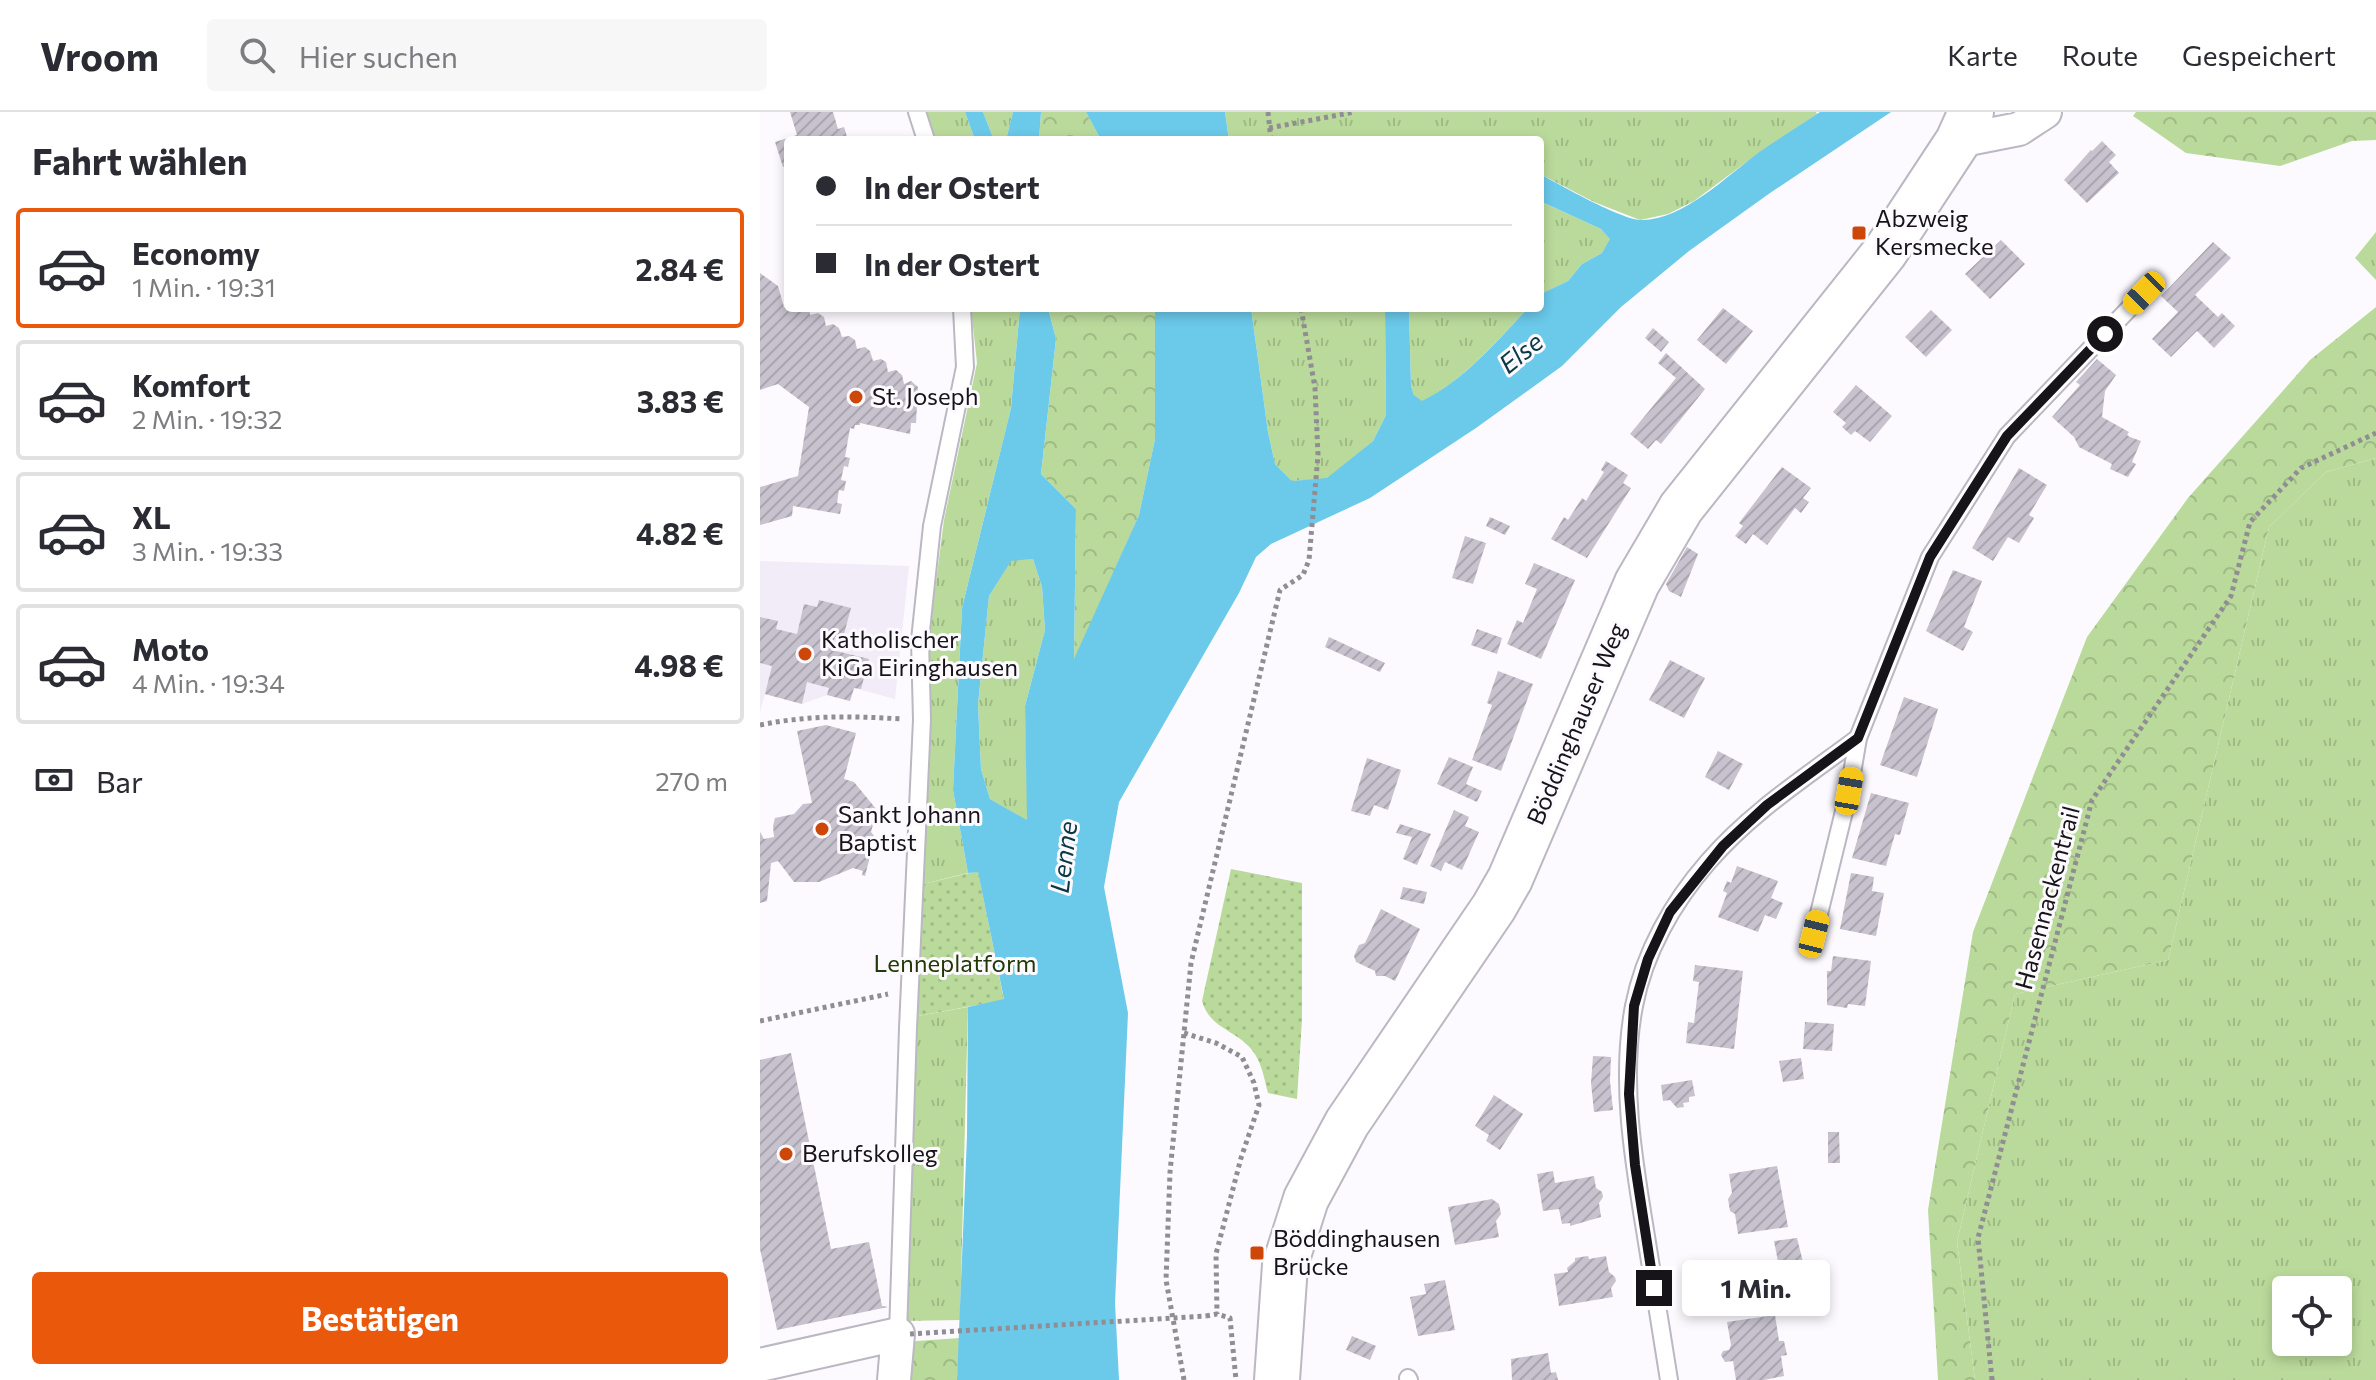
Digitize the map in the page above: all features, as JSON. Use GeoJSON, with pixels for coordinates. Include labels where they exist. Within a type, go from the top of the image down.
{"type":"FeatureCollection","features":[{"type":"Feature","properties":{"kind":"street"},"geometry":{"type":"LineString","coordinates":[[1965,127],[2019,129],[2045,112]]}},
{"type":"Feature","properties":{"kind":"street","name":"Böddinghauser Weg"},"geometry":{"type":"LineString","coordinates":[[1277,1380],[1285,1265],[1306,1199],[1347,1123],[1510,879],[1637,583],[1681,508],[1885,252],[1965,127]]}},
{"type":"Feature","properties":{"kind":"street"},"geometry":{"type":"LineString","coordinates":[[760,1365],[904,1334],[894,1380]]}},
{"type":"Feature","properties":{"kind":"lane"},"geometry":{"type":"LineString","coordinates":[[917,112],[925,136]]}},
{"type":"Feature","properties":{"kind":"lane"},"geometry":{"type":"LineString","coordinates":[[1814,934],[1849,791],[1858,738],[1930,557],[2007,436],[2144,293]]}},
{"type":"Feature","properties":{"kind":"lane"},"geometry":{"type":"LineString","coordinates":[[904,1334],[909,994],[922,720],[920,640],[932,526],[965,367],[962,312]]}},
{"type":"Feature","properties":{"kind":"lane"},"geometry":{"type":"LineString","coordinates":[[1669,1380],[1635,1165],[1629,1094],[1634,1006],[1648,959],[1670,912],[1723,846],[1767,805],[1858,738]]}},
{"type":"Feature","properties":{"kind":"path"},"geometry":{"type":"LineString","coordinates":[[1268,112],[1270,136]]}},
{"type":"Feature","properties":{"kind":"path"},"geometry":{"type":"LineString","coordinates":[[1269,128],[1355,112]]}},
{"type":"Feature","properties":{"kind":"path"},"geometry":{"type":"LineString","coordinates":[[1184,1380],[1166,1280],[1170,1172],[1191,963],[1280,590],[1303,575],[1309,560],[1318,455],[1315,388],[1302,312]]}},
{"type":"Feature","properties":{"kind":"path","name":"Hasennackentrail"},"geometry":{"type":"LineString","coordinates":[[1992,1380],[1978,1238],[2092,800],[2231,596],[2250,522],[2301,468],[2376,433]]}},
{"type":"Feature","properties":{"kind":"path"},"geometry":{"type":"LineString","coordinates":[[760,725],[787,719],[836,715],[922,720]]}},
{"type":"Feature","properties":{"kind":"path"},"geometry":{"type":"LineString","coordinates":[[760,1021],[890,993],[909,994]]}},
{"type":"Feature","properties":{"kind":"path"},"geometry":{"type":"LineString","coordinates":[[1184,1033],[1216,1043],[1242,1057],[1254,1083],[1259,1105],[1241,1158],[1216,1254],[1217,1314]]}},
{"type":"Feature","properties":{"kind":"path"},"geometry":{"type":"LineString","coordinates":[[904,1334],[1217,1314],[1230,1318],[1236,1380]]}},
{"type":"Feature","properties":{"kind":"shaded area"},"geometry":{"type":"Polygon","coordinates":[[[760,561],[909,566],[895,699],[854,688],[850,701],[827,695],[802,704],[765,694],[760,712],[760,561]]]}},
{"type":"Feature","properties":{"kind":"green space"},"geometry":{"type":"Polygon","coordinates":[[[926,112],[965,112],[974,136],[933,136],[926,112]]]}},
{"type":"Feature","properties":{"kind":"green space"},"geometry":{"type":"Polygon","coordinates":[[[983,112],[1013,112],[1007,136],[992,136],[983,112]]]}},
{"type":"Feature","properties":{"kind":"green space"},"geometry":{"type":"Polygon","coordinates":[[[1041,112],[1086,112],[1099,136],[1039,136],[1041,112]]]}},
{"type":"Feature","properties":{"kind":"green space"},"geometry":{"type":"Polygon","coordinates":[[[1225,112],[1817,114],[1694,201],[1668,214],[1640,220],[1594,202],[1544,176],[1544,136],[1228,136],[1225,112]]]}},
{"type":"Feature","properties":{"kind":"green space"},"geometry":{"type":"Polygon","coordinates":[[[2136,112],[2376,112],[2376,140],[2352,141],[2280,166],[2186,153],[2133,116],[2136,112]]]}},
{"type":"Feature","properties":{"kind":"green space"},"geometry":{"type":"Polygon","coordinates":[[[1544,203],[1601,229],[1611,239],[1602,253],[1582,264],[1568,281],[1544,293],[1544,203]]]}},
{"type":"Feature","properties":{"kind":"green space"},"geometry":{"type":"Polygon","coordinates":[[[2376,232],[2376,280],[2355,258],[2376,232]]]}},
{"type":"Feature","properties":{"kind":"green space"},"geometry":{"type":"Polygon","coordinates":[[[2376,307],[2376,458],[2326,472],[2269,527],[2168,960],[2015,994],[1957,1242],[1975,1380],[1938,1380],[1928,1210],[1973,932],[2087,637],[2188,498],[2310,360],[2376,307]]]}},
{"type":"Feature","properties":{"kind":"green space"},"geometry":{"type":"Polygon","coordinates":[[[971,312],[1020,312],[1011,408],[962,608],[953,790],[968,873],[923,884],[931,717],[929,636],[944,520],[977,363],[971,312]]]}},
{"type":"Feature","properties":{"kind":"green space"},"geometry":{"type":"Polygon","coordinates":[[[1049,312],[1156,312],[1155,439],[1139,515],[1074,662],[1076,509],[1041,474],[1056,339],[1049,312]]]}},
{"type":"Feature","properties":{"kind":"green space"},"geometry":{"type":"Polygon","coordinates":[[[1252,312],[1385,312],[1386,415],[1373,441],[1327,479],[1292,481],[1275,464],[1252,312]]]}},
{"type":"Feature","properties":{"kind":"green space"},"geometry":{"type":"Polygon","coordinates":[[[1409,312],[1524,312],[1465,372],[1437,393],[1422,402],[1414,395],[1411,386],[1409,312]]]}},
{"type":"Feature","properties":{"kind":"green space"},"geometry":{"type":"Polygon","coordinates":[[[2376,458],[2376,1380],[1975,1380],[1957,1242],[2015,994],[2168,960],[2269,527],[2326,472],[2376,458]]]}},
{"type":"Feature","properties":{"kind":"green space"},"geometry":{"type":"Polygon","coordinates":[[[1033,559],[1042,587],[1045,630],[1025,706],[1028,821],[990,799],[981,769],[978,704],[989,596],[1011,560],[1033,559]]]}},
{"type":"Feature","properties":{"kind":"green space"},"geometry":{"type":"Polygon","coordinates":[[[1231,869],[1302,883],[1302,1019],[1297,1099],[1268,1093],[1252,1050],[1211,1018],[1202,1001],[1231,869]]]}},
{"type":"Feature","properties":{"kind":"green space","name":"Lenneplatform"},"geometry":{"type":"Polygon","coordinates":[[[978,871],[1004,1000],[918,1016],[909,994],[923,884],[978,871]]]}},
{"type":"Feature","properties":{"kind":"green space"},"geometry":{"type":"Polygon","coordinates":[[[968,1007],[960,1320],[905,1321],[918,1016],[968,1007]]]}},
{"type":"Feature","properties":{"kind":"green space"},"geometry":{"type":"Polygon","coordinates":[[[960,1338],[957,1380],[897,1380],[897,1367],[916,1341],[960,1338]]]}},
{"type":"Feature","properties":{"kind":"water"},"geometry":{"type":"Polygon","coordinates":[[[965,112],[983,112],[992,136],[974,136],[965,112]]]}},
{"type":"Feature","properties":{"kind":"water"},"geometry":{"type":"Polygon","coordinates":[[[1013,112],[1041,112],[1039,136],[1007,136],[1013,112]]]}},
{"type":"Feature","properties":{"kind":"water"},"geometry":{"type":"Polygon","coordinates":[[[1086,112],[1225,112],[1228,136],[1099,136],[1086,112]]]}},
{"type":"Feature","properties":{"kind":"water"},"geometry":{"type":"Polygon","coordinates":[[[1820,112],[1891,112],[1689,251],[1621,307],[1562,366],[1476,428],[1370,498],[1271,544],[1256,557],[1239,593],[1119,802],[1104,887],[1128,1013],[1115,1303],[1119,1380],[957,1380],[967,1136],[968,1007],[1004,999],[978,872],[968,873],[953,790],[962,608],[1011,408],[1020,312],[1049,312],[1056,339],[1041,474],[1076,509],[1074,659],[1139,515],[1155,439],[1155,312],[1252,312],[1275,464],[1292,481],[1327,478],[1373,441],[1386,415],[1385,312],[1409,312],[1411,386],[1414,395],[1422,401],[1466,371],[1524,312],[1544,312],[1544,293],[1568,281],[1582,264],[1602,253],[1610,239],[1601,229],[1544,203],[1544,176],[1591,201],[1641,220],[1657,218],[1688,205],[1820,112]],[[1033,559],[1011,561],[989,596],[978,704],[981,769],[990,799],[1027,820],[1025,706],[1045,630],[1042,587],[1033,559]]]}},
{"type":"Feature","properties":{"kind":"building"},"geometry":{"type":"Polygon","coordinates":[[[790,112],[833,112],[838,129],[844,127],[847,136],[794,136],[797,135],[790,112]]]}},
{"type":"Feature","properties":{"kind":"building"},"geometry":{"type":"Polygon","coordinates":[[[784,139],[784,167],[783,167],[775,142],[784,139]]]}},
{"type":"Feature","properties":{"kind":"building"},"geometry":{"type":"Polygon","coordinates":[[[2102,141],[2116,155],[2109,162],[2119,173],[2087,203],[2064,180],[2102,141]]]}},
{"type":"Feature","properties":{"kind":"building"},"geometry":{"type":"Polygon","coordinates":[[[2001,240],[2025,264],[1990,299],[1965,274],[2001,240]]]}},
{"type":"Feature","properties":{"kind":"building"},"geometry":{"type":"Polygon","coordinates":[[[2213,242],[2231,258],[2195,295],[2218,317],[2222,313],[2235,326],[2214,348],[2197,331],[2171,357],[2152,339],[2178,312],[2161,296],[2213,242]]]}},
{"type":"Feature","properties":{"kind":"building","name":"St. Joseph"},"geometry":{"type":"Polygon","coordinates":[[[760,273],[778,286],[784,312],[818,313],[824,317],[826,326],[833,324],[839,328],[842,337],[849,336],[855,340],[857,349],[865,347],[870,351],[873,361],[881,359],[886,362],[888,372],[896,370],[902,375],[904,384],[911,381],[918,387],[916,423],[911,423],[910,434],[860,423],[854,429],[850,428],[845,457],[850,458],[848,467],[844,466],[841,480],[846,481],[844,491],[839,490],[837,503],[842,504],[840,514],[793,506],[792,516],[760,525],[760,487],[798,476],[809,407],[778,384],[760,390],[760,273]]]}},
{"type":"Feature","properties":{"kind":"building"},"geometry":{"type":"Polygon","coordinates":[[[1723,308],[1753,331],[1726,364],[1697,340],[1723,308]]]}},
{"type":"Feature","properties":{"kind":"building"},"geometry":{"type":"Polygon","coordinates":[[[1931,310],[1952,330],[1926,357],[1905,337],[1931,310]]]}},
{"type":"Feature","properties":{"kind":"building"},"geometry":{"type":"Polygon","coordinates":[[[1653,328],[1669,342],[1661,352],[1645,338],[1653,328]]]}},
{"type":"Feature","properties":{"kind":"building"},"geometry":{"type":"Polygon","coordinates":[[[1666,353],[1705,389],[1661,444],[1656,440],[1648,449],[1630,434],[1676,378],[1658,363],[1666,353]]]}},
{"type":"Feature","properties":{"kind":"building"},"geometry":{"type":"Polygon","coordinates":[[[2097,359],[2116,375],[2105,391],[2102,417],[2141,441],[2132,462],[2136,464],[2128,477],[2110,469],[2112,464],[2079,447],[2074,437],[2052,417],[2080,385],[2076,382],[2097,359]]]}},
{"type":"Feature","properties":{"kind":"building"},"geometry":{"type":"Polygon","coordinates":[[[1856,385],[1892,416],[1870,442],[1855,431],[1851,435],[1842,427],[1846,423],[1833,412],[1856,385]]]}},
{"type":"Feature","properties":{"kind":"building"},"geometry":{"type":"Polygon","coordinates":[[[1606,461],[1628,475],[1623,483],[1631,488],[1587,558],[1551,539],[1564,517],[1568,520],[1582,498],[1586,501],[1604,472],[1601,470],[1606,461]]]}},
{"type":"Feature","properties":{"kind":"building"},"geometry":{"type":"Polygon","coordinates":[[[1782,467],[1811,488],[1803,498],[1809,502],[1801,513],[1795,508],[1767,545],[1753,534],[1746,544],[1735,536],[1743,526],[1739,523],[1782,467]]]}},
{"type":"Feature","properties":{"kind":"building"},"geometry":{"type":"Polygon","coordinates":[[[2019,468],[2047,485],[2029,515],[2034,518],[2019,543],[2008,537],[1993,561],[1972,548],[2019,468]]]}},
{"type":"Feature","properties":{"kind":"building"},"geometry":{"type":"Polygon","coordinates":[[[1490,517],[1510,526],[1505,535],[1486,526],[1490,517]]]}},
{"type":"Feature","properties":{"kind":"building"},"geometry":{"type":"Polygon","coordinates":[[[1465,536],[1486,543],[1473,584],[1452,578],[1465,536]]]}},
{"type":"Feature","properties":{"kind":"building"},"geometry":{"type":"Polygon","coordinates":[[[1687,547],[1698,554],[1681,597],[1669,591],[1666,584],[1687,547]]]}},
{"type":"Feature","properties":{"kind":"building"},"geometry":{"type":"Polygon","coordinates":[[[1534,563],[1575,580],[1541,659],[1507,644],[1517,620],[1523,623],[1537,589],[1525,584],[1534,563]]]}},
{"type":"Feature","properties":{"kind":"building"},"geometry":{"type":"Polygon","coordinates":[[[1953,570],[1982,581],[1964,627],[1973,632],[1963,651],[1926,631],[1953,570]]]}},
{"type":"Feature","properties":{"kind":"building","name":"Katholischer KiGa Eiringhausen"},"geometry":{"type":"Polygon","coordinates":[[[819,600],[851,608],[843,638],[835,637],[832,650],[869,659],[861,689],[854,688],[850,701],[827,695],[829,688],[807,682],[802,704],[765,694],[772,666],[760,663],[760,617],[778,621],[776,629],[797,634],[804,604],[817,607],[819,600]]]}},
{"type":"Feature","properties":{"kind":"building"},"geometry":{"type":"Polygon","coordinates":[[[1477,629],[1502,638],[1497,654],[1471,645],[1477,629]]]}},
{"type":"Feature","properties":{"kind":"building"},"geometry":{"type":"Polygon","coordinates":[[[1329,637],[1385,663],[1380,672],[1325,647],[1329,637]]]}},
{"type":"Feature","properties":{"kind":"building"},"geometry":{"type":"Polygon","coordinates":[[[1670,660],[1705,678],[1684,718],[1649,700],[1670,660]]]}},
{"type":"Feature","properties":{"kind":"building"},"geometry":{"type":"Polygon","coordinates":[[[1498,671],[1533,684],[1501,771],[1472,760],[1492,705],[1487,703],[1498,671]]]}},
{"type":"Feature","properties":{"kind":"building"},"geometry":{"type":"Polygon","coordinates":[[[1904,697],[1938,709],[1917,777],[1880,765],[1904,697]]]}},
{"type":"Feature","properties":{"kind":"building","name":"Sankt Johann Baptist"},"geometry":{"type":"Polygon","coordinates":[[[826,725],[856,733],[844,779],[854,782],[877,810],[871,832],[875,837],[865,876],[862,875],[863,871],[853,868],[819,882],[794,882],[778,861],[771,863],[767,901],[760,903],[760,832],[764,839],[774,837],[775,818],[794,814],[803,804],[812,803],[797,731],[826,725]]]}},
{"type":"Feature","properties":{"kind":"building"},"geometry":{"type":"Polygon","coordinates":[[[1718,751],[1743,764],[1729,790],[1705,777],[1718,751]]]}},
{"type":"Feature","properties":{"kind":"building"},"geometry":{"type":"Polygon","coordinates":[[[1449,757],[1473,767],[1466,784],[1482,791],[1477,802],[1437,784],[1449,757]]]}},
{"type":"Feature","properties":{"kind":"building"},"geometry":{"type":"Polygon","coordinates":[[[1367,758],[1401,770],[1388,810],[1374,805],[1370,816],[1351,811],[1367,758]]]}},
{"type":"Feature","properties":{"kind":"building"},"geometry":{"type":"Polygon","coordinates":[[[1871,793],[1909,803],[1900,835],[1895,834],[1886,866],[1852,858],[1871,793]]]}},
{"type":"Feature","properties":{"kind":"building"},"geometry":{"type":"Polygon","coordinates":[[[1454,810],[1469,817],[1465,826],[1479,832],[1462,870],[1445,862],[1441,871],[1430,866],[1454,810]]]}},
{"type":"Feature","properties":{"kind":"building"},"geometry":{"type":"Polygon","coordinates":[[[1400,824],[1431,834],[1417,865],[1403,859],[1412,837],[1396,833],[1400,824]]]}},
{"type":"Feature","properties":{"kind":"building"},"geometry":{"type":"Polygon","coordinates":[[[1737,866],[1778,881],[1771,898],[1783,903],[1776,919],[1765,915],[1758,932],[1718,917],[1727,893],[1723,891],[1727,881],[1731,883],[1737,866]]]}},
{"type":"Feature","properties":{"kind":"building"},"geometry":{"type":"Polygon","coordinates":[[[1851,873],[1874,877],[1872,891],[1884,893],[1876,936],[1840,929],[1851,873]]]}},
{"type":"Feature","properties":{"kind":"building"},"geometry":{"type":"Polygon","coordinates":[[[1403,887],[1427,892],[1424,904],[1400,899],[1403,887]]]}},
{"type":"Feature","properties":{"kind":"building"},"geometry":{"type":"Polygon","coordinates":[[[1381,909],[1420,929],[1395,981],[1376,976],[1375,971],[1356,962],[1354,956],[1359,945],[1365,943],[1381,909]]]}},
{"type":"Feature","properties":{"kind":"building"},"geometry":{"type":"Polygon","coordinates":[[[1833,956],[1871,961],[1865,1006],[1848,1004],[1847,1008],[1827,1005],[1827,971],[1831,971],[1833,956]]]}},
{"type":"Feature","properties":{"kind":"building"},"geometry":{"type":"Polygon","coordinates":[[[1695,965],[1743,971],[1734,1049],[1686,1043],[1688,1022],[1694,1023],[1699,982],[1693,981],[1695,965]]]}},
{"type":"Feature","properties":{"kind":"building"},"geometry":{"type":"Polygon","coordinates":[[[1805,1022],[1834,1024],[1832,1051],[1803,1049],[1805,1022]]]}},
{"type":"Feature","properties":{"kind":"building","name":"Berufskolleg"},"geometry":{"type":"Polygon","coordinates":[[[791,1053],[831,1249],[869,1242],[882,1306],[888,1307],[777,1330],[760,1249],[760,1060],[791,1053]]]}},
{"type":"Feature","properties":{"kind":"building"},"geometry":{"type":"Polygon","coordinates":[[[1593,1056],[1611,1057],[1613,1110],[1594,1112],[1591,1083],[1593,1056]]]}},
{"type":"Feature","properties":{"kind":"building"},"geometry":{"type":"Polygon","coordinates":[[[1801,1058],[1804,1079],[1783,1082],[1779,1061],[1801,1058]]]}},
{"type":"Feature","properties":{"kind":"building"},"geometry":{"type":"Polygon","coordinates":[[[1692,1080],[1695,1096],[1683,1103],[1684,1107],[1677,1108],[1670,1100],[1663,1101],[1661,1085],[1692,1080]]]}},
{"type":"Feature","properties":{"kind":"building"},"geometry":{"type":"Polygon","coordinates":[[[1494,1095],[1523,1114],[1500,1150],[1486,1141],[1489,1135],[1475,1126],[1494,1095]]]}},
{"type":"Feature","properties":{"kind":"building"},"geometry":{"type":"Polygon","coordinates":[[[1828,1132],[1839,1132],[1840,1163],[1828,1163],[1828,1132]]]}},
{"type":"Feature","properties":{"kind":"building"},"geometry":{"type":"Polygon","coordinates":[[[1777,1166],[1788,1227],[1738,1234],[1735,1214],[1730,1211],[1728,1199],[1732,1193],[1729,1174],[1777,1166]]]}},
{"type":"Feature","properties":{"kind":"building"},"geometry":{"type":"Polygon","coordinates":[[[1553,1171],[1555,1183],[1594,1176],[1596,1188],[1603,1197],[1599,1203],[1601,1217],[1570,1226],[1570,1223],[1562,1224],[1559,1209],[1543,1211],[1537,1174],[1553,1171]]]}},
{"type":"Feature","properties":{"kind":"building"},"geometry":{"type":"Polygon","coordinates":[[[1492,1199],[1499,1204],[1501,1214],[1496,1221],[1499,1237],[1455,1245],[1448,1207],[1492,1199]]]}},
{"type":"Feature","properties":{"kind":"building"},"geometry":{"type":"Polygon","coordinates":[[[1797,1238],[1806,1274],[1781,1277],[1774,1241],[1797,1238]]]}},
{"type":"Feature","properties":{"kind":"building"},"geometry":{"type":"Polygon","coordinates":[[[1588,1256],[1589,1259],[1606,1256],[1609,1272],[1616,1281],[1611,1288],[1613,1297],[1559,1306],[1554,1274],[1568,1272],[1567,1268],[1575,1258],[1588,1256]]]}},
{"type":"Feature","properties":{"kind":"building"},"geometry":{"type":"Polygon","coordinates":[[[1812,1279],[1816,1301],[1790,1305],[1787,1283],[1812,1279]]]}},
{"type":"Feature","properties":{"kind":"building"},"geometry":{"type":"Polygon","coordinates":[[[1445,1280],[1455,1330],[1418,1336],[1410,1297],[1426,1294],[1424,1284],[1445,1280]]]}},
{"type":"Feature","properties":{"kind":"building"},"geometry":{"type":"Polygon","coordinates":[[[1775,1315],[1779,1341],[1784,1341],[1787,1355],[1781,1356],[1784,1376],[1736,1380],[1733,1361],[1725,1362],[1721,1355],[1731,1345],[1727,1322],[1775,1315]]]}},
{"type":"Feature","properties":{"kind":"building"},"geometry":{"type":"Polygon","coordinates":[[[1352,1336],[1376,1346],[1370,1360],[1346,1350],[1352,1336]]]}},
{"type":"Feature","properties":{"kind":"building"},"geometry":{"type":"Polygon","coordinates":[[[1548,1353],[1551,1373],[1556,1372],[1558,1380],[1512,1380],[1511,1359],[1548,1353]]]}},
{"type":"Feature","properties":{"kind":"place","name":"Abzweig Kersmecke"},"geometry":{"type":"Point","coordinates":[1859,233]}},
{"type":"Feature","properties":{"kind":"place","name":"St. Joseph"},"geometry":{"type":"Point","coordinates":[856,397]}},
{"type":"Feature","properties":{"kind":"place","name":"Katholischer KiGa Eiringhausen"},"geometry":{"type":"Point","coordinates":[805,654]}},
{"type":"Feature","properties":{"kind":"place","name":"Sankt Johann Baptist"},"geometry":{"type":"Point","coordinates":[822,829]}},
{"type":"Feature","properties":{"kind":"place","name":"Berufskolleg"},"geometry":{"type":"Point","coordinates":[786,1154]}},
{"type":"Feature","properties":{"kind":"place","name":"Böddinghausen Brücke"},"geometry":{"type":"Point","coordinates":[1257,1253]}},
{"type":"Feature","properties":{"kind":"route"},"geometry":{"type":"LineString","coordinates":[[1654,1288],[1635,1165],[1629,1063],[1634,1006],[1648,959],[1670,912],[1723,846],[1767,805],[1858,738],[1930,557],[2007,436],[2105,334]]}},
{"type":"Feature","properties":{"kind":"water label","name":"Else"},"geometry":{"type":"Point","coordinates":[1521,353]}},
{"type":"Feature","properties":{"kind":"water label","name":"Lenne"},"geometry":{"type":"Point","coordinates":[1064,857]}}]}
